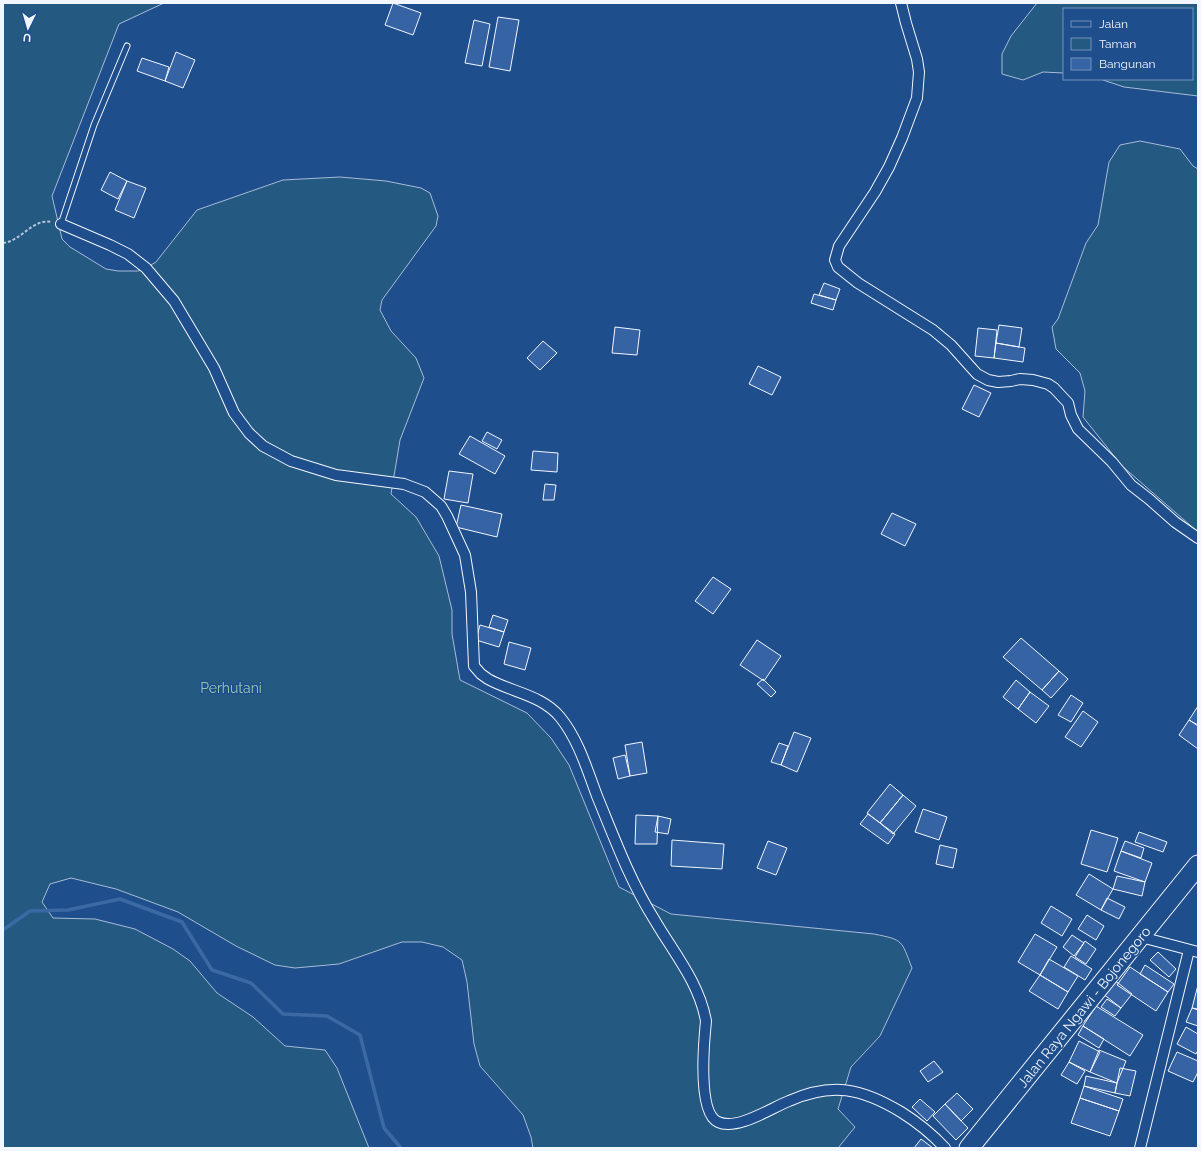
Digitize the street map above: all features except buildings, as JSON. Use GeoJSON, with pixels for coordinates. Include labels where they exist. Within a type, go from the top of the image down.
{"type":"FeatureCollection","features":[{"type":"Feature","properties":{"kind":"highway","name":"Jalan Raya Ngawi - Bojonegoro"},"geometry":{"type":"LineString","coordinates":[[969,1148],[1198,865]]}},
{"type":"Feature","properties":{"kind":"street"},"geometry":{"type":"LineString","coordinates":[[901,3],[917,59],[919,72],[917,98],[889,167],[875,192],[839,246],[835,260],[838,267],[858,283],[933,330],[951,345],[977,374],[993,381],[1004,382],[1020,379],[1048,384],[1054,388],[1068,403],[1072,418],[1078,429],[1112,462],[1130,485],[1149,499],[1175,522],[1198,538]]}},
{"type":"Feature","properties":{"kind":"street"},"geometry":{"type":"LineString","coordinates":[[61,224],[128,254],[146,268],[174,301],[214,368],[234,413],[248,433],[263,446],[291,461],[336,475],[404,484],[425,492],[441,506],[465,555],[471,592],[474,666],[488,679],[538,700],[559,716],[575,740],[604,814],[632,877],[653,918],[694,983],[705,1013],[706,1021],[704,1073],[707,1108],[710,1115],[718,1122],[732,1124],[746,1120],[801,1096],[830,1090],[845,1090],[866,1094],[888,1104],[909,1117],[934,1136],[945,1148]]}},
{"type":"Feature","properties":{"kind":"street"},"geometry":{"type":"LineString","coordinates":[[1140,1148],[1193,951],[1141,937]]}},
{"type":"Feature","properties":{"kind":"lane"},"geometry":{"type":"LineString","coordinates":[[61,224],[94,125],[127,46]]}},
{"type":"Feature","properties":{"kind":"path"},"geometry":{"type":"LineString","coordinates":[[3,243],[10,242],[31,227],[44,221],[61,224]]}},
{"type":"Feature","properties":{"kind":"green space","name":"Perhutani"},"geometry":{"type":"Polygon","coordinates":[[[3,3],[164,3],[119,24],[52,196],[62,239],[70,247],[106,269],[118,271],[138,271],[146,268],[156,262],[197,210],[283,180],[340,177],[386,181],[421,188],[430,193],[438,216],[436,226],[382,300],[380,310],[391,331],[416,358],[424,378],[400,440],[391,494],[416,517],[439,556],[452,610],[452,634],[460,680],[527,713],[551,738],[569,765],[619,887],[671,914],[874,934],[891,938],[900,943],[906,952],[912,968],[880,1036],[851,1067],[838,1109],[855,1127],[838,1148],[533,1148],[531,1137],[523,1115],[480,1066],[474,1044],[467,982],[462,960],[443,947],[422,942],[402,942],[339,964],[295,968],[275,965],[236,946],[178,912],[116,889],[71,878],[50,884],[42,902],[53,918],[95,919],[135,929],[173,949],[190,961],[217,993],[253,1017],[285,1046],[325,1050],[337,1068],[369,1148],[3,1148],[3,3]]]}},
{"type":"Feature","properties":{"kind":"green space"},"geometry":{"type":"Polygon","coordinates":[[[1037,3],[1198,3],[1198,96],[1124,87],[1103,80],[1193,80],[1193,8],[1063,8],[1063,73],[1043,72],[1023,80],[1002,74],[1002,54],[1011,36],[1037,3]]]}},
{"type":"Feature","properties":{"kind":"green space"},"geometry":{"type":"Polygon","coordinates":[[[1140,141],[1180,149],[1193,166],[1198,169],[1198,532],[1122,466],[1083,417],[1085,391],[1080,373],[1056,349],[1052,327],[1058,319],[1086,243],[1098,225],[1109,162],[1120,145],[1140,141]]]}},
{"type":"Feature","properties":{"kind":"waterway"},"geometry":{"type":"LineString","coordinates":[[3,930],[30,911],[68,910],[120,899],[182,922],[212,970],[251,983],[283,1014],[327,1016],[360,1035],[384,1128],[401,1148]]}}]}
